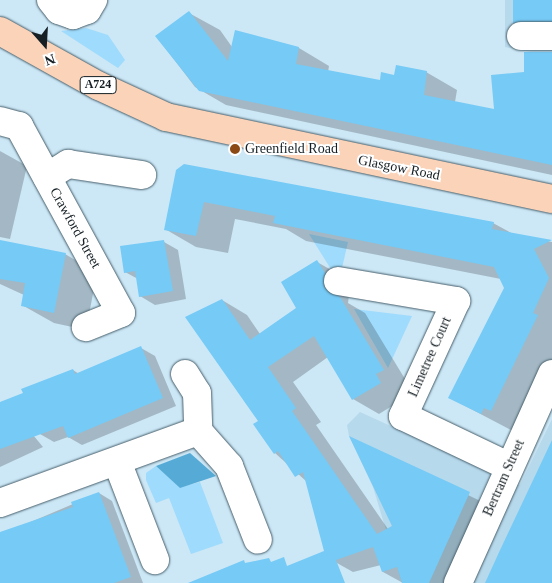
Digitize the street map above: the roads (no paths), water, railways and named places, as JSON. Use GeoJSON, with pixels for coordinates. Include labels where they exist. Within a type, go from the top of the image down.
{"type":"FeatureCollection","features":[{"type":"Feature","properties":{"kind":"main road","name":"Glasgow Road"},"geometry":{"type":"LineString","coordinates":[[0,31],[99,86],[166,117],[552,199]]}},
{"type":"Feature","properties":{"kind":"street"},"geometry":{"type":"LineString","coordinates":[[51,0],[59,10],[73,15],[86,10],[93,0]]}},
{"type":"Feature","properties":{"kind":"street"},"geometry":{"type":"LineString","coordinates":[[521,36],[552,36]]}},
{"type":"Feature","properties":{"kind":"street","name":"Crawford Street"},"geometry":{"type":"LineString","coordinates":[[0,122],[19,126],[122,313],[86,327]]}},
{"type":"Feature","properties":{"kind":"street"},"geometry":{"type":"LineString","coordinates":[[47,176],[68,164],[142,176]]}},
{"type":"Feature","properties":{"kind":"street","name":"Limetree Court"},"geometry":{"type":"LineString","coordinates":[[338,281],[456,301],[403,416],[508,466]]}},
{"type":"Feature","properties":{"kind":"street"},"geometry":{"type":"LineString","coordinates":[[185,374],[197,394],[198,431],[230,466],[258,540]]}},
{"type":"Feature","properties":{"kind":"street","name":"Bertram Street"},"geometry":{"type":"LineString","coordinates":[[458,583],[508,466],[545,405],[552,374]]}},
{"type":"Feature","properties":{"kind":"street"},"geometry":{"type":"LineString","coordinates":[[0,503],[118,464],[198,431]]}},
{"type":"Feature","properties":{"kind":"street"},"geometry":{"type":"LineString","coordinates":[[118,464],[155,560]]}},
{"type":"Feature","properties":{"kind":"place","name":"Greenfield Road"},"geometry":{"type":"Point","coordinates":[235,149]}}]}
